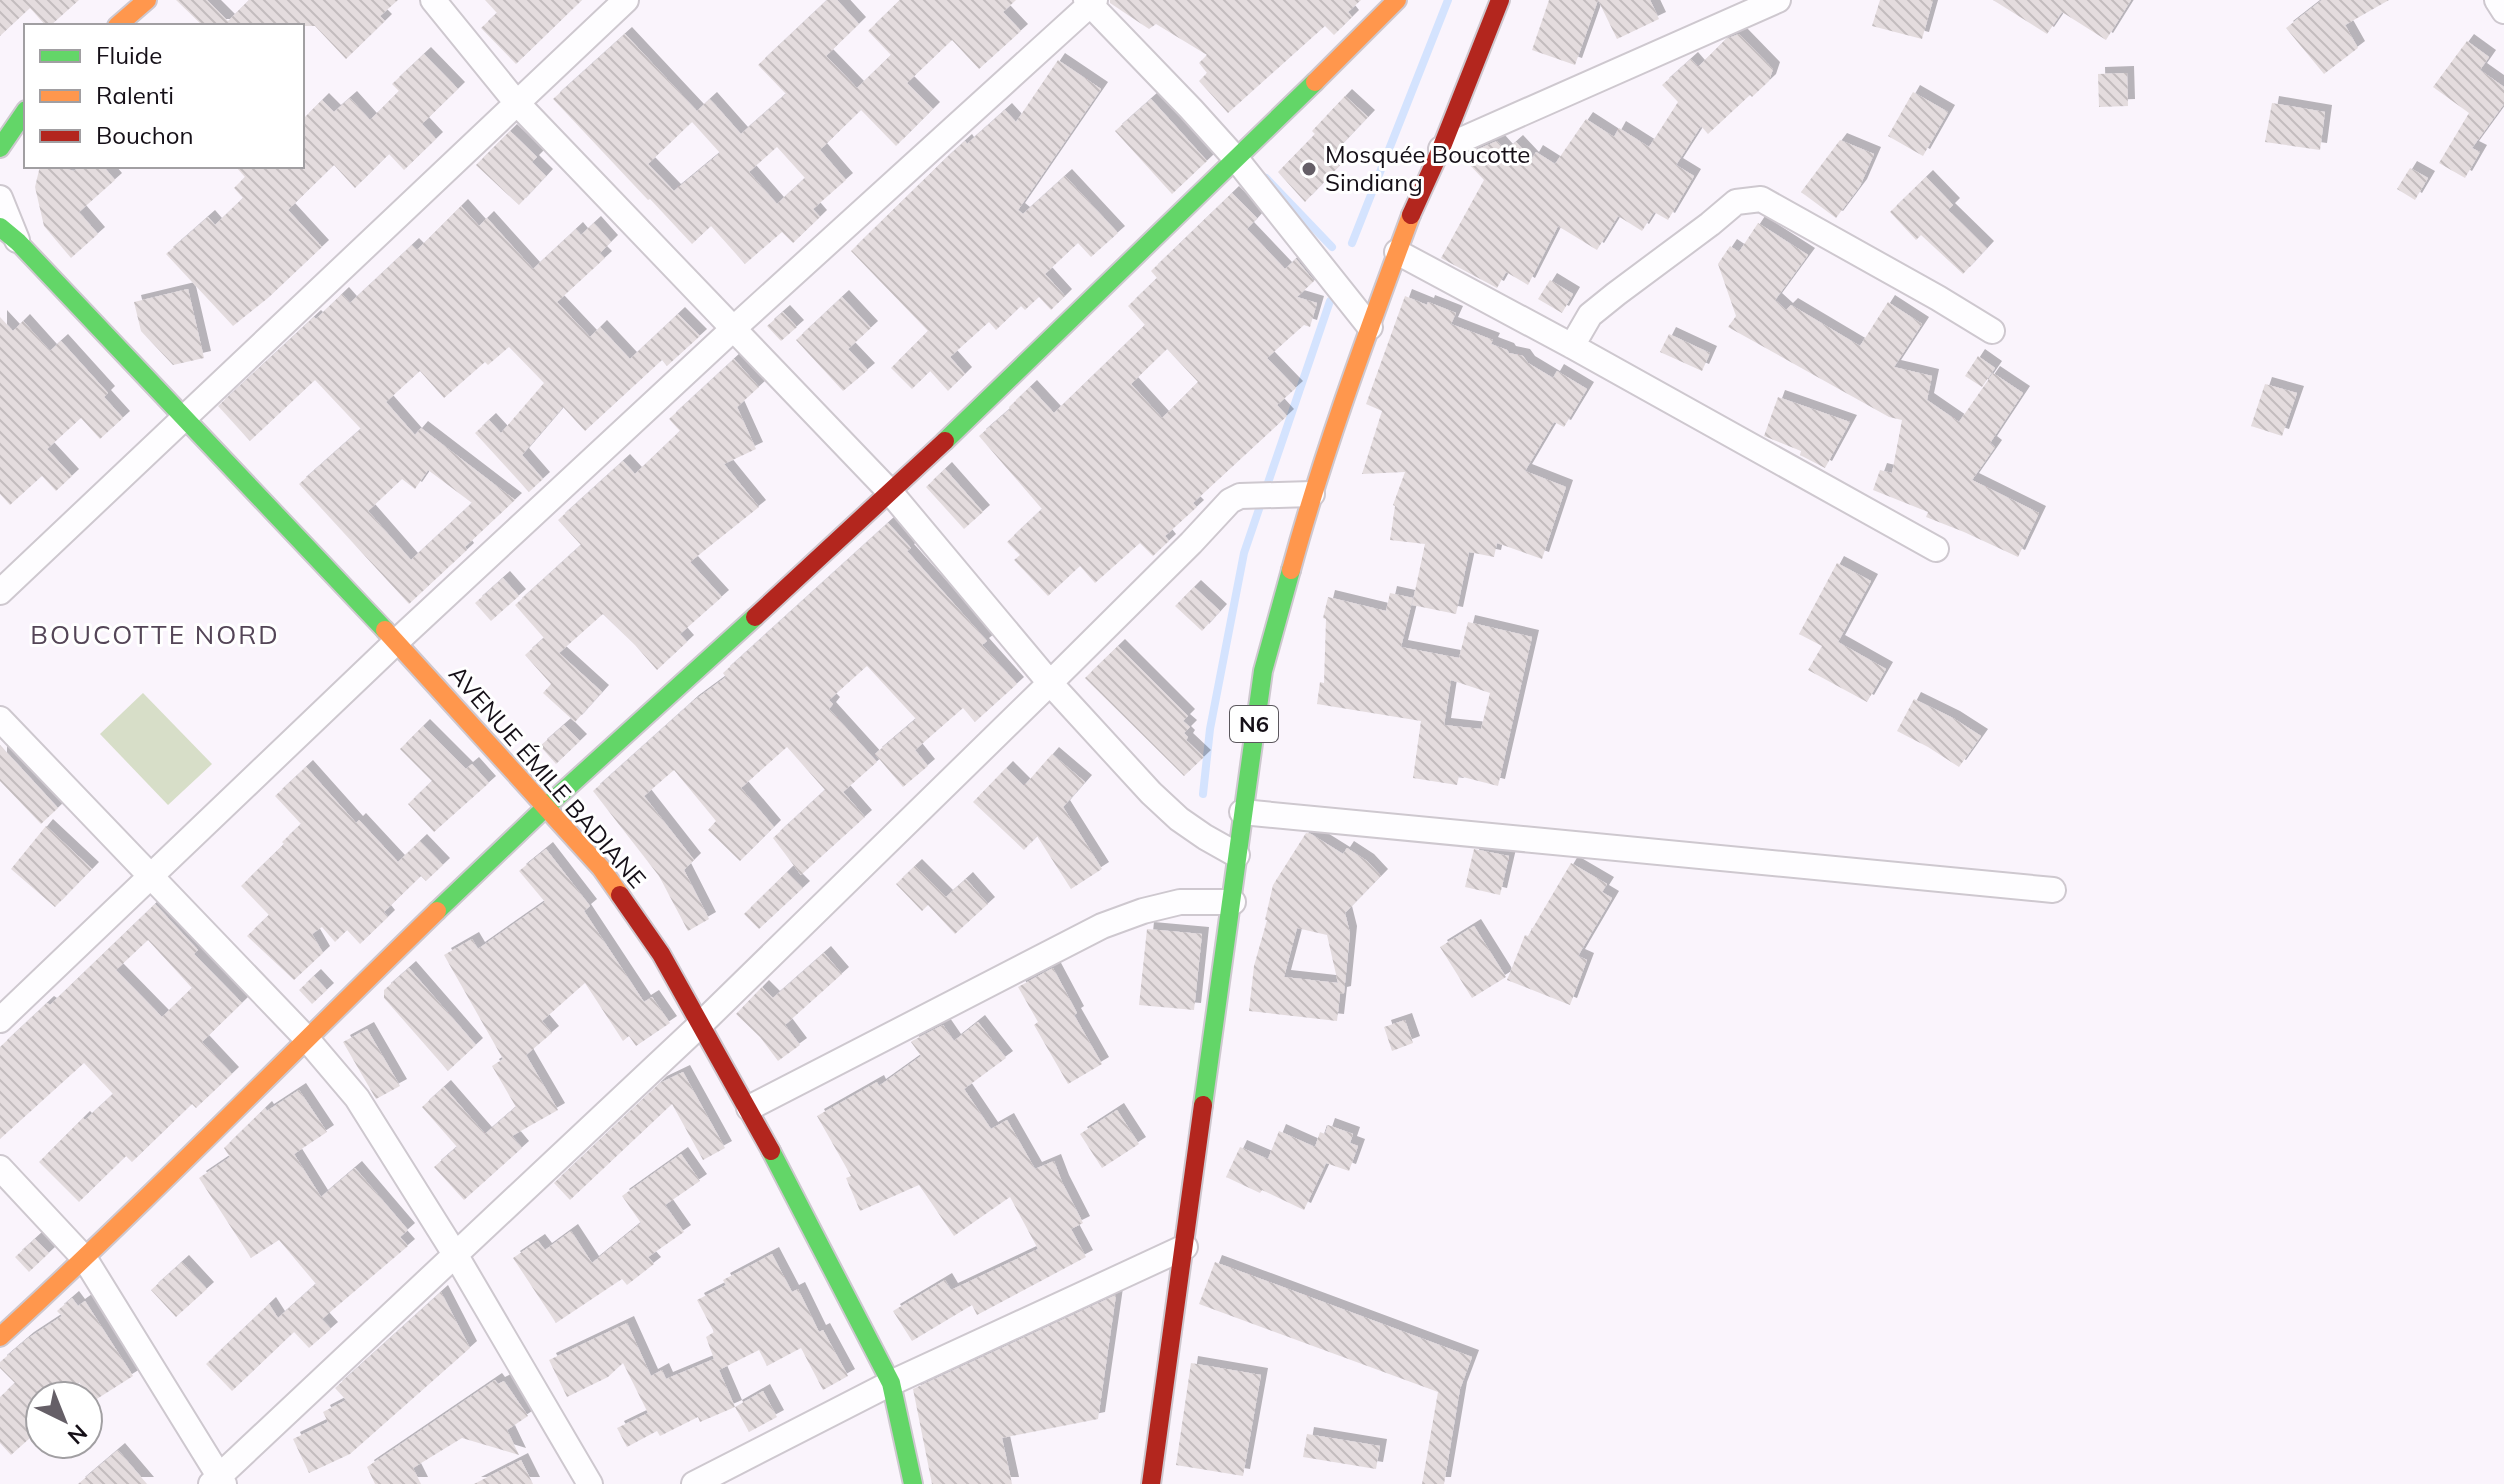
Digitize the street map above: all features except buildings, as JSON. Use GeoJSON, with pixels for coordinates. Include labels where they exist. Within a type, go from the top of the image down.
{"type":"FeatureCollection","features":[{"type":"Feature","properties":{"kind":"street"},"geometry":{"type":"LineString","coordinates":[[119,24],[147,0]]}},
{"type":"Feature","properties":{"kind":"street"},"geometry":{"type":"LineString","coordinates":[[433,0],[516,102],[891,493],[1050,683],[1161,802],[1205,837],[1237,855]]}},
{"type":"Feature","properties":{"kind":"street"},"geometry":{"type":"LineString","coordinates":[[0,592],[626,0]]}},
{"type":"Feature","properties":{"kind":"street"},"geometry":{"type":"LineString","coordinates":[[0,1337],[85,1259],[306,1038],[547,806],[891,493],[1237,160],[1397,0]]}},
{"type":"Feature","properties":{"kind":"street","name":"N6"},"geometry":{"type":"LineString","coordinates":[[1151,1484],[1263,671],[1312,494],[1370,327],[1412,211],[1441,149],[1500,0]]}},
{"type":"Feature","properties":{"kind":"street"},"geometry":{"type":"LineString","coordinates":[[1441,149],[1778,0]]}},
{"type":"Feature","properties":{"kind":"street"},"geometry":{"type":"LineString","coordinates":[[2497,0],[2504,11]]}},
{"type":"Feature","properties":{"kind":"street"},"geometry":{"type":"LineString","coordinates":[[0,1020],[396,642],[1090,1],[1237,160],[1370,327]]}},
{"type":"Feature","properties":{"kind":"street"},"geometry":{"type":"LineString","coordinates":[[0,123],[24,109]]}},
{"type":"Feature","properties":{"kind":"street"},"geometry":{"type":"LineString","coordinates":[[0,148],[24,111]]}},
{"type":"Feature","properties":{"kind":"street"},"geometry":{"type":"LineString","coordinates":[[0,198],[9,235]]}},
{"type":"Feature","properties":{"kind":"street"},"geometry":{"type":"LineString","coordinates":[[1572,346],[1590,315],[1616,294],[1736,202],[1761,199],[1992,331]]}},
{"type":"Feature","properties":{"kind":"street","name":"AVENUE ÉMILE BADIANE"},"geometry":{"type":"LineString","coordinates":[[9,235],[185,416],[601,868],[661,954],[749,1108],[891,1383],[913,1484]]}},
{"type":"Feature","properties":{"kind":"street"},"geometry":{"type":"LineString","coordinates":[[1397,252],[1936,549]]}},
{"type":"Feature","properties":{"kind":"street"},"geometry":{"type":"LineString","coordinates":[[0,1168],[85,1259],[218,1481],[701,1024],[1050,683],[1230,501],[1240,496],[1312,494]]}},
{"type":"Feature","properties":{"kind":"street"},"geometry":{"type":"LineString","coordinates":[[0,719],[306,1038],[357,1098],[455,1254],[590,1484]]}},
{"type":"Feature","properties":{"kind":"street"},"geometry":{"type":"LineString","coordinates":[[1242,812],[2053,890]]}},
{"type":"Feature","properties":{"kind":"street"},"geometry":{"type":"LineString","coordinates":[[749,1108],[1102,926],[1180,902],[1233,902]]}},
{"type":"Feature","properties":{"kind":"street"},"geometry":{"type":"LineString","coordinates":[[694,1484],[891,1383],[1185,1247]]}},
{"type":"Feature","properties":{"kind":"green space"},"geometry":{"type":"Polygon","coordinates":[[[143,693],[212,764],[168,805],[100,734],[143,693]]]}},
{"type":"Feature","properties":{"kind":"waterway"},"geometry":{"type":"LineString","coordinates":[[1352,243],[1448,0]]}},
{"type":"Feature","properties":{"kind":"waterway"},"geometry":{"type":"LineString","coordinates":[[1266,178],[1332,247]]}},
{"type":"Feature","properties":{"kind":"waterway"},"geometry":{"type":"LineString","coordinates":[[1203,794],[1210,729],[1244,553],[1330,301]]}},
{"type":"Feature","properties":{"kind":"traffic: fast"},"geometry":{"type":"LineString","coordinates":[[945,441],[1315,82]]}},
{"type":"Feature","properties":{"kind":"traffic: fast"},"geometry":{"type":"LineString","coordinates":[[0,148],[24,113]]}},
{"type":"Feature","properties":{"kind":"traffic: fast"},"geometry":{"type":"LineString","coordinates":[[0,227],[18,242],[385,630]]}},
{"type":"Feature","properties":{"kind":"traffic: fast"},"geometry":{"type":"LineString","coordinates":[[1203,1105],[1263,671],[1291,570]]}},
{"type":"Feature","properties":{"kind":"traffic: fast"},"geometry":{"type":"LineString","coordinates":[[437,911],[547,806],[755,617]]}},
{"type":"Feature","properties":{"kind":"traffic: fast"},"geometry":{"type":"LineString","coordinates":[[771,1151],[891,1383],[913,1484]]}},
{"type":"Feature","properties":{"kind":"traffic: slow"},"geometry":{"type":"LineString","coordinates":[[119,24],[147,0]]}},
{"type":"Feature","properties":{"kind":"traffic: slow"},"geometry":{"type":"LineString","coordinates":[[1315,82],[1397,0]]}},
{"type":"Feature","properties":{"kind":"traffic: slow"},"geometry":{"type":"LineString","coordinates":[[1291,570],[1332,435],[1411,215]]}},
{"type":"Feature","properties":{"kind":"traffic: slow"},"geometry":{"type":"LineString","coordinates":[[385,630],[601,868],[620,895]]}},
{"type":"Feature","properties":{"kind":"traffic: slow"},"geometry":{"type":"LineString","coordinates":[[0,1337],[166,1179],[437,911]]}},
{"type":"Feature","properties":{"kind":"traffic: jam"},"geometry":{"type":"LineString","coordinates":[[1411,215],[1441,149],[1500,0]]}},
{"type":"Feature","properties":{"kind":"traffic: jam"},"geometry":{"type":"LineString","coordinates":[[755,617],[945,441]]}},
{"type":"Feature","properties":{"kind":"traffic: jam"},"geometry":{"type":"LineString","coordinates":[[620,895],[661,954],[771,1151]]}},
{"type":"Feature","properties":{"kind":"traffic: jam"},"geometry":{"type":"LineString","coordinates":[[1151,1484],[1203,1105]]}},
{"type":"Feature","properties":{"kind":"place","name":"Mosquée Boucotte Sindiang"},"geometry":{"type":"Point","coordinates":[1309,169]}},
{"type":"Feature","properties":{"kind":"district","name":"BOUCOTTE NORD"},"geometry":{"type":"Point","coordinates":[155,635]}}]}
